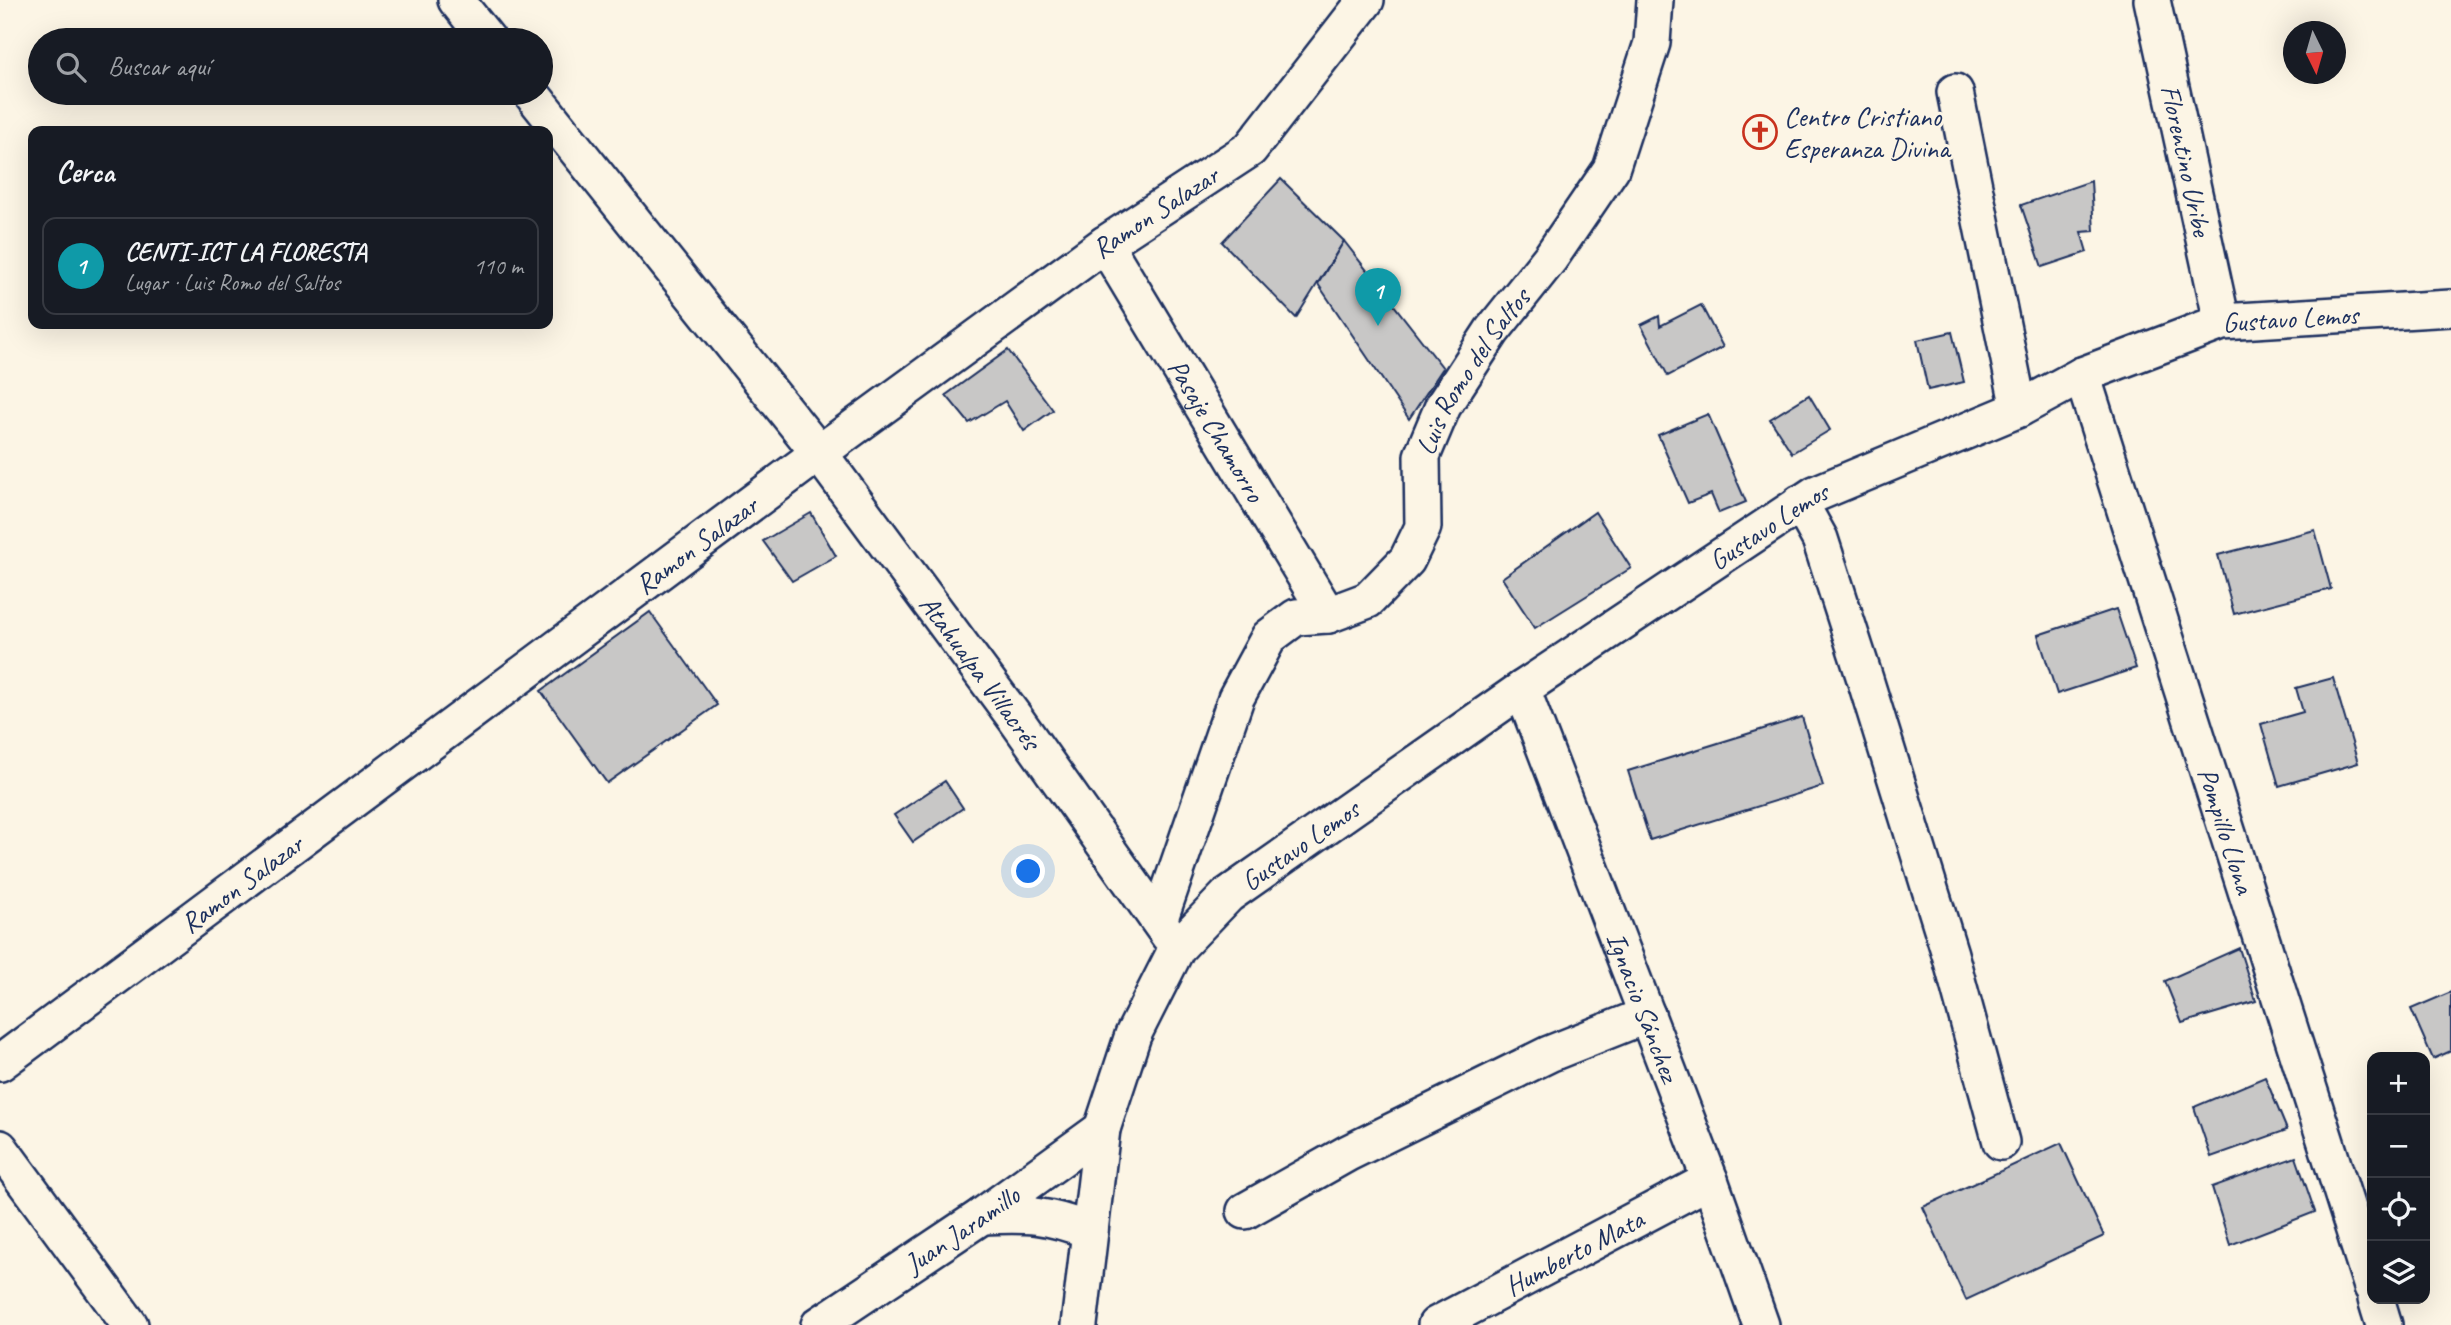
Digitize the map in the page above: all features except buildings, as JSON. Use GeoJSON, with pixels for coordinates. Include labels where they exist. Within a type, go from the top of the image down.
{"type":"FeatureCollection","features":[{"type":"Feature","properties":{"kind":"street"},"geometry":{"type":"LineString","coordinates":[[456,0],[478,28]]}},
{"type":"Feature","properties":{"kind":"street","name":"Ramon Salazar"},"geometry":{"type":"LineString","coordinates":[[0,1063],[819,453],[1105,244],[1250,149],[1366,0]]}},
{"type":"Feature","properties":{"kind":"street","name":"Luis Romo del Saltos"},"geometry":{"type":"LineString","coordinates":[[1168,934],[1236,698],[1269,637],[1296,617],[1328,615],[1368,600],[1407,560],[1423,527],[1422,456],[1443,406],[1492,331],[1551,257],[1611,169],[1652,43],[1655,0]]}},
{"type":"Feature","properties":{"kind":"street","name":"Florentino Uribe"},"geometry":{"type":"LineString","coordinates":[[2152,0],[2222,322]]}},
{"type":"Feature","properties":{"kind":"street"},"geometry":{"type":"LineString","coordinates":[[1955,92],[2019,409]]}},
{"type":"Feature","properties":{"kind":"street","name":"Atahualpa Villacrés"},"geometry":{"type":"LineString","coordinates":[[541,105],[819,453],[1016,718],[1168,934]]}},
{"type":"Feature","properties":{"kind":"street","name":"Pasaje Chamorro"},"geometry":{"type":"LineString","coordinates":[[1105,244],[1328,615]]}},
{"type":"Feature","properties":{"kind":"street","name":"Gustavo Lemos"},"geometry":{"type":"LineString","coordinates":[[1168,934],[1522,689],[1800,503],[1828,488],[2019,409],[2082,375],[2222,322],[2451,307]]}},
{"type":"Feature","properties":{"kind":"street","name":"Pompillo Llona"},"geometry":{"type":"LineString","coordinates":[[2082,375],[2367,1271]]}},
{"type":"Feature","properties":{"kind":"street"},"geometry":{"type":"LineString","coordinates":[[1800,503],[1820,540],[1869,692],[1950,954],[2001,1142]]}},
{"type":"Feature","properties":{"kind":"street","name":"Ignacio Sánchez"},"geometry":{"type":"LineString","coordinates":[[1522,689],[1710,1180],[1761,1325]]}},
{"type":"Feature","properties":{"kind":"street"},"geometry":{"type":"LineString","coordinates":[[1079,1325],[1102,1129],[1168,934]]}},
{"type":"Feature","properties":{"kind":"street"},"geometry":{"type":"LineString","coordinates":[[1245,1211],[1348,1153],[1549,1054],[1647,1015]]}},
{"type":"Feature","properties":{"kind":"street","name":"Juan Jaramillo"},"geometry":{"type":"LineString","coordinates":[[819,1325],[982,1216],[1102,1129]]}},
{"type":"Feature","properties":{"kind":"street"},"geometry":{"type":"LineString","coordinates":[[0,1148],[130,1325]]}},
{"type":"Feature","properties":{"kind":"street","name":"Humberto Mata"},"geometry":{"type":"LineString","coordinates":[[1436,1325],[1710,1180]]}},
{"type":"Feature","properties":{"kind":"street"},"geometry":{"type":"LineString","coordinates":[[982,1216],[1031,1214],[1057,1219],[1090,1231]]}},
{"type":"Feature","properties":{"kind":"street"},"geometry":{"type":"LineString","coordinates":[[2378,1304],[2384,1325]]}},
{"type":"Feature","properties":{"kind":"place","name":"Centro Cristiano Esperanza Divina"},"geometry":{"type":"Point","coordinates":[1760,132]}},
{"type":"Feature","properties":{"kind":"place","name":"CENTI-ICT LA FLORESTA"},"geometry":{"type":"Point","coordinates":[1378,326]}}]}
